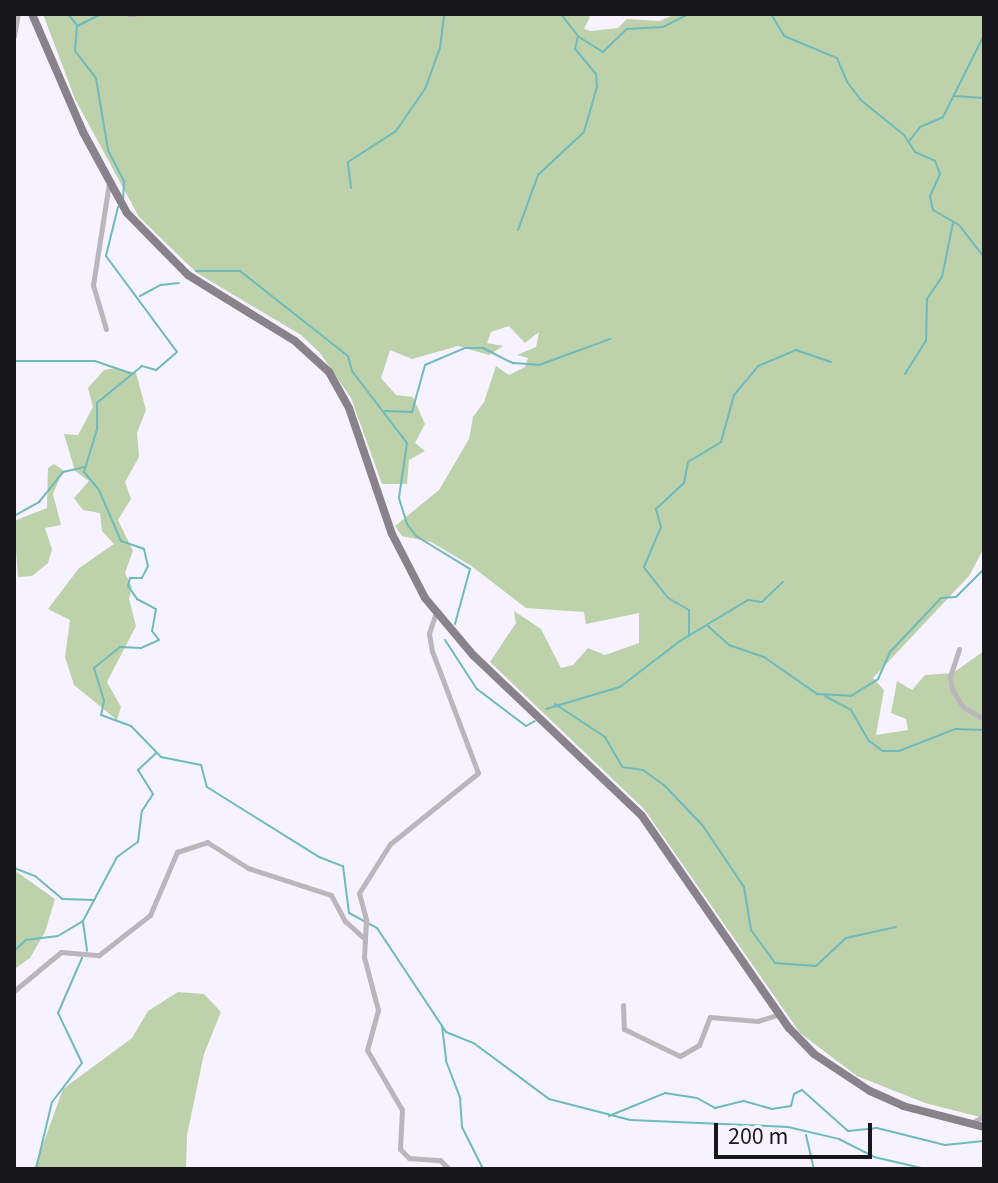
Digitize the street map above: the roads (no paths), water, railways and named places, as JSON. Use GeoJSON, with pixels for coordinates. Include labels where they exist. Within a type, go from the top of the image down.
{"type":"FeatureCollection","features":[{"type":"Feature","properties":{"kind":"main road"},"geometry":{"type":"LineString","coordinates":[[32,14],[109,183],[134,221],[188,275],[283,332],[329,372],[349,408],[396,542],[436,612],[473,655],[642,816],[777,1015],[814,1054],[870,1091],[984,1127]]}},
{"type":"Feature","properties":{"kind":"street"},"geometry":{"type":"LineString","coordinates":[[14,36],[18,14]]}},
{"type":"Feature","properties":{"kind":"street"},"geometry":{"type":"LineString","coordinates":[[106,329],[93,285],[109,183]]}},
{"type":"Feature","properties":{"kind":"street"},"geometry":{"type":"LineString","coordinates":[[436,612],[429,634],[432,651],[478,773],[390,844],[374,864],[359,893],[365,923],[363,937],[378,1010],[367,1050],[402,1110],[400,1149],[409,1158],[440,1160],[449,1169]]}},
{"type":"Feature","properties":{"kind":"street"},"geometry":{"type":"LineString","coordinates":[[959,649],[950,676],[952,689],[963,707],[984,719]]}},
{"type":"Feature","properties":{"kind":"street"},"geometry":{"type":"LineString","coordinates":[[14,991],[61,952],[75,950],[94,957],[110,947],[150,915],[177,852],[207,842],[248,868],[331,895],[345,921],[363,937]]}},
{"type":"Feature","properties":{"kind":"street"},"geometry":{"type":"LineString","coordinates":[[623,1005],[624,1029],[680,1056],[699,1045],[710,1017],[758,1021],[777,1015]]}},
{"type":"Feature","properties":{"kind":"street"},"geometry":{"type":"LineString","coordinates":[[971,1124],[984,1116]]}},
{"type":"Feature","properties":{"kind":"waterway"},"geometry":{"type":"LineString","coordinates":[[68,14],[77,25]]}},
{"type":"Feature","properties":{"kind":"waterway"},"geometry":{"type":"LineString","coordinates":[[101,14],[77,26],[75,51],[96,78],[108,150],[124,182],[123,200]]}},
{"type":"Feature","properties":{"kind":"waterway"},"geometry":{"type":"LineString","coordinates":[[351,188],[348,162],[396,131],[425,89],[440,48],[444,14]]}},
{"type":"Feature","properties":{"kind":"waterway"},"geometry":{"type":"LineString","coordinates":[[518,230],[538,175],[584,132],[597,87],[596,74],[575,49],[578,36],[561,14]]}},
{"type":"Feature","properties":{"kind":"waterway"},"geometry":{"type":"LineString","coordinates":[[579,37],[603,52],[627,29],[663,27],[689,14]]}},
{"type":"Feature","properties":{"kind":"waterway"},"geometry":{"type":"LineString","coordinates":[[771,14],[784,36],[837,58],[847,82],[862,101],[904,135],[915,152],[935,161],[940,174],[930,196],[933,210],[959,225],[984,257]]}},
{"type":"Feature","properties":{"kind":"waterway"},"geometry":{"type":"LineString","coordinates":[[910,140],[920,127],[943,117],[984,35]]}},
{"type":"Feature","properties":{"kind":"waterway"},"geometry":{"type":"LineString","coordinates":[[954,96],[984,98]]}},
{"type":"Feature","properties":{"kind":"waterway"},"geometry":{"type":"LineString","coordinates":[[118,207],[106,256],[177,352],[156,370],[142,366],[97,403],[97,429],[84,472],[99,490],[121,541],[144,549],[148,566],[142,578],[130,578],[128,586],[137,599],[156,609],[152,631],[159,640],[141,648],[120,647],[94,668],[104,701],[101,715],[131,726],[161,757],[201,765],[207,787],[319,857],[343,866],[349,913],[377,928],[446,1032],[475,1044],[549,1099],[630,1120],[788,1127],[839,1139],[874,1157],[926,1169]]}},
{"type":"Feature","properties":{"kind":"waterway"},"geometry":{"type":"LineString","coordinates":[[905,374],[926,341],[927,299],[942,277],[953,223]]}},
{"type":"Feature","properties":{"kind":"waterway"},"geometry":{"type":"LineString","coordinates":[[196,271],[240,271],[348,356],[352,371],[407,443],[399,498],[407,524],[416,536],[470,569],[455,624]]}},
{"type":"Feature","properties":{"kind":"waterway"},"geometry":{"type":"LineString","coordinates":[[140,296],[161,285],[179,283]]}},
{"type":"Feature","properties":{"kind":"waterway"},"geometry":{"type":"LineString","coordinates":[[385,411],[412,412],[425,365],[465,348],[483,348],[513,363],[539,365],[610,339]]}},
{"type":"Feature","properties":{"kind":"waterway"},"geometry":{"type":"LineString","coordinates":[[689,636],[689,610],[668,598],[644,567],[661,527],[656,509],[684,483],[688,462],[721,442],[734,395],[758,366],[796,350],[831,362]]}},
{"type":"Feature","properties":{"kind":"waterway"},"geometry":{"type":"LineString","coordinates":[[14,361],[95,361],[133,374]]}},
{"type":"Feature","properties":{"kind":"waterway"},"geometry":{"type":"LineString","coordinates":[[14,516],[39,502],[63,472],[84,467]]}},
{"type":"Feature","properties":{"kind":"waterway"},"geometry":{"type":"LineString","coordinates":[[708,626],[729,645],[764,657],[817,694],[851,696],[878,679],[890,652],[941,598],[956,597],[984,569]]}},
{"type":"Feature","properties":{"kind":"waterway"},"geometry":{"type":"LineString","coordinates":[[546,709],[620,687],[680,641],[748,600],[762,602],[783,582]]}},
{"type":"Feature","properties":{"kind":"waterway"},"geometry":{"type":"LineString","coordinates":[[445,640],[477,689],[526,726],[535,721]]}},
{"type":"Feature","properties":{"kind":"waterway"},"geometry":{"type":"LineString","coordinates":[[825,696],[851,710],[869,741],[883,751],[899,751],[955,729],[984,730]]}},
{"type":"Feature","properties":{"kind":"waterway"},"geometry":{"type":"LineString","coordinates":[[555,704],[605,737],[622,767],[643,770],[664,785],[703,826],[744,887],[751,930],[775,963],[816,966],[846,938],[896,927]]}},
{"type":"Feature","properties":{"kind":"waterway"},"geometry":{"type":"LineString","coordinates":[[14,951],[26,940],[58,936],[83,921],[117,857],[138,842],[142,811],[153,794],[138,770],[156,753]]}},
{"type":"Feature","properties":{"kind":"waterway"},"geometry":{"type":"LineString","coordinates":[[14,868],[35,876],[62,899],[94,900]]}},
{"type":"Feature","properties":{"kind":"waterway"},"geometry":{"type":"LineString","coordinates":[[83,922],[87,951]]}},
{"type":"Feature","properties":{"kind":"waterway"},"geometry":{"type":"LineString","coordinates":[[36,1169],[52,1102],[82,1063],[58,1013],[82,958]]}},
{"type":"Feature","properties":{"kind":"waterway"},"geometry":{"type":"LineString","coordinates":[[442,1026],[446,1061],[460,1098],[462,1127],[483,1169]]}},
{"type":"Feature","properties":{"kind":"waterway"},"geometry":{"type":"LineString","coordinates":[[609,1116],[665,1093],[697,1098],[715,1108],[744,1101],[772,1109],[791,1106],[794,1094],[802,1090],[848,1131],[877,1128],[945,1145],[984,1141]]}},
{"type":"Feature","properties":{"kind":"waterway"},"geometry":{"type":"LineString","coordinates":[[806,1135],[814,1169]]}}]}
